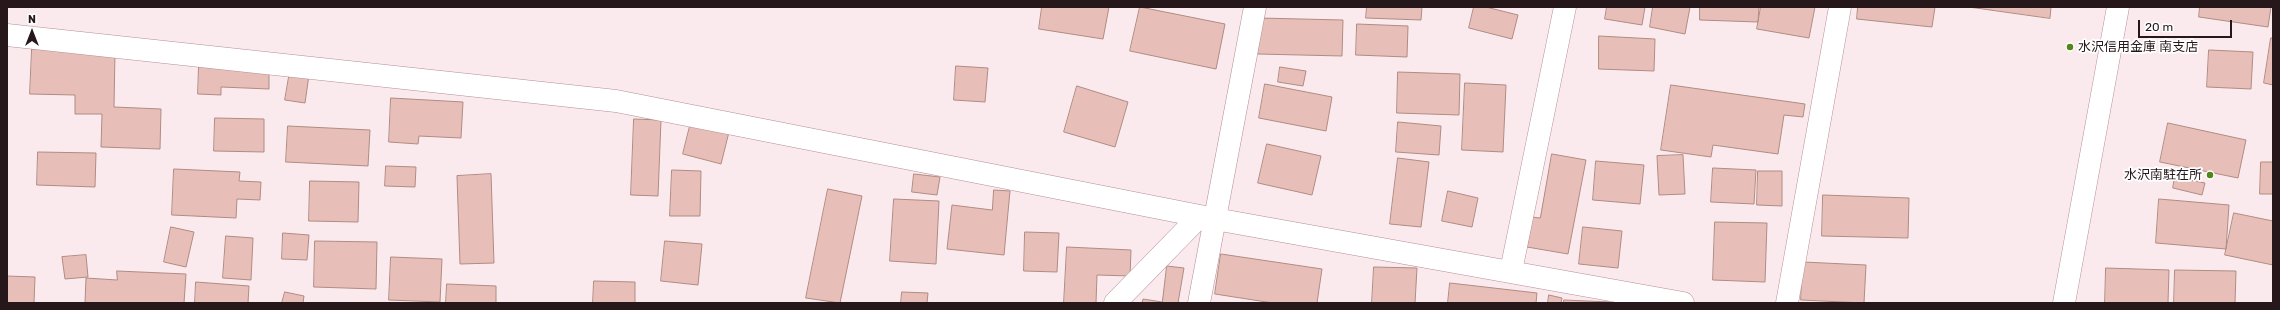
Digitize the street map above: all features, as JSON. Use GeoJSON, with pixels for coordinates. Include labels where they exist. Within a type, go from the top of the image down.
{"type":"FeatureCollection","features":[{"type":"Feature","properties":{"kind":"street"},"geometry":{"type":"LineString","coordinates":[[1199,303],[1208,217],[1255,7]]}},
{"type":"Feature","properties":{"kind":"street"},"geometry":{"type":"LineString","coordinates":[[1511,270],[1565,7]]}},
{"type":"Feature","properties":{"kind":"street"},"geometry":{"type":"LineString","coordinates":[[1787,303],[1840,7]]}},
{"type":"Feature","properties":{"kind":"street"},"geometry":{"type":"LineString","coordinates":[[2064,303],[2118,7]]}},
{"type":"Feature","properties":{"kind":"street"},"geometry":{"type":"LineString","coordinates":[[7,35],[616,101],[1208,217],[1511,270],[1683,303]]}},
{"type":"Feature","properties":{"kind":"street"},"geometry":{"type":"LineString","coordinates":[[1115,303],[1208,217]]}},
{"type":"Feature","properties":{"kind":"building"},"geometry":{"type":"Polygon","coordinates":[[[1042,7],[1109,7],[1103,39],[1039,29],[1042,7]]]}},
{"type":"Feature","properties":{"kind":"building"},"geometry":{"type":"Polygon","coordinates":[[[1140,7],[1225,24],[1216,69],[1130,51],[1140,7]]]}},
{"type":"Feature","properties":{"kind":"building"},"geometry":{"type":"Polygon","coordinates":[[[1367,7],[1422,7],[1421,20],[1366,18],[1367,7]]]}},
{"type":"Feature","properties":{"kind":"building"},"geometry":{"type":"Polygon","coordinates":[[[1474,7],[1486,7],[1518,15],[1512,39],[1469,28],[1474,7]]]}},
{"type":"Feature","properties":{"kind":"building"},"geometry":{"type":"Polygon","coordinates":[[[1607,7],[1645,7],[1642,25],[1605,19],[1607,7]]]}},
{"type":"Feature","properties":{"kind":"building"},"geometry":{"type":"Polygon","coordinates":[[[1653,7],[1690,7],[1685,34],[1650,27],[1653,7]]]}},
{"type":"Feature","properties":{"kind":"building"},"geometry":{"type":"Polygon","coordinates":[[[1700,7],[1759,7],[1758,22],[1700,20],[1700,7]]]}},
{"type":"Feature","properties":{"kind":"building"},"geometry":{"type":"Polygon","coordinates":[[[1761,7],[1815,7],[1809,38],[1757,29],[1761,7]]]}},
{"type":"Feature","properties":{"kind":"building"},"geometry":{"type":"Polygon","coordinates":[[[1858,7],[1935,7],[1932,27],[1857,19],[1858,7]]]}},
{"type":"Feature","properties":{"kind":"building"},"geometry":{"type":"Polygon","coordinates":[[[1969,7],[2051,7],[2050,18],[1969,7]]]}},
{"type":"Feature","properties":{"kind":"building"},"geometry":{"type":"Polygon","coordinates":[[[2200,7],[2271,7],[2268,27],[2199,17],[2200,7]]]}},
{"type":"Feature","properties":{"kind":"building"},"geometry":{"type":"Polygon","coordinates":[[[1259,18],[1343,20],[1342,56],[1258,54],[1259,18]]]}},
{"type":"Feature","properties":{"kind":"building"},"geometry":{"type":"Polygon","coordinates":[[[1357,24],[1408,26],[1407,57],[1356,55],[1357,24]]]}},
{"type":"Feature","properties":{"kind":"building"},"geometry":{"type":"Polygon","coordinates":[[[1599,36],[1655,39],[1654,71],[1599,69],[1599,36]]]}},
{"type":"Feature","properties":{"kind":"building"},"geometry":{"type":"Polygon","coordinates":[[[2271,38],[2273,38],[2273,85],[2264,83],[2271,38]]]}},
{"type":"Feature","properties":{"kind":"building"},"geometry":{"type":"Polygon","coordinates":[[[32,49],[115,51],[114,107],[161,109],[160,149],[101,147],[102,114],[75,114],[75,95],[30,94],[32,49]]]}},
{"type":"Feature","properties":{"kind":"building"},"geometry":{"type":"Polygon","coordinates":[[[2209,50],[2253,52],[2251,89],[2207,87],[2209,50]]]}},
{"type":"Feature","properties":{"kind":"building"},"geometry":{"type":"Polygon","coordinates":[[[199,65],[269,68],[269,89],[221,87],[221,95],[198,94],[199,65]]]}},
{"type":"Feature","properties":{"kind":"building"},"geometry":{"type":"Polygon","coordinates":[[[956,66],[988,68],[985,102],[954,100],[956,66]]]}},
{"type":"Feature","properties":{"kind":"building"},"geometry":{"type":"Polygon","coordinates":[[[1280,67],[1306,71],[1303,86],[1278,82],[1280,67]]]}},
{"type":"Feature","properties":{"kind":"building"},"geometry":{"type":"Polygon","coordinates":[[[290,71],[309,75],[305,103],[285,100],[290,71]]]}},
{"type":"Feature","properties":{"kind":"building"},"geometry":{"type":"Polygon","coordinates":[[[1398,72],[1460,74],[1459,115],[1397,113],[1398,72]]]}},
{"type":"Feature","properties":{"kind":"building"},"geometry":{"type":"Polygon","coordinates":[[[1465,83],[1506,85],[1503,152],[1462,150],[1465,83]]]}},
{"type":"Feature","properties":{"kind":"building"},"geometry":{"type":"Polygon","coordinates":[[[1265,84],[1332,97],[1326,131],[1259,118],[1265,84]]]}},
{"type":"Feature","properties":{"kind":"building"},"geometry":{"type":"Polygon","coordinates":[[[1671,85],[1805,104],[1803,117],[1784,115],[1778,154],[1713,145],[1711,157],[1661,150],[1671,85]]]}},
{"type":"Feature","properties":{"kind":"building"},"geometry":{"type":"Polygon","coordinates":[[[1077,86],[1128,102],[1115,147],[1064,132],[1077,86]]]}},
{"type":"Feature","properties":{"kind":"building"},"geometry":{"type":"Polygon","coordinates":[[[391,98],[463,102],[461,138],[419,136],[418,144],[389,142],[391,98]]]}},
{"type":"Feature","properties":{"kind":"building"},"geometry":{"type":"Polygon","coordinates":[[[215,118],[264,119],[264,152],[214,151],[215,118]]]}},
{"type":"Feature","properties":{"kind":"building"},"geometry":{"type":"Polygon","coordinates":[[[634,119],[661,120],[658,196],[631,195],[634,119]]]}},
{"type":"Feature","properties":{"kind":"building"},"geometry":{"type":"Polygon","coordinates":[[[691,122],[729,132],[721,164],[683,154],[691,122]]]}},
{"type":"Feature","properties":{"kind":"building"},"geometry":{"type":"Polygon","coordinates":[[[1398,122],[1441,126],[1439,155],[1396,152],[1398,122]]]}},
{"type":"Feature","properties":{"kind":"building"},"geometry":{"type":"Polygon","coordinates":[[[2168,123],[2246,140],[2238,178],[2160,162],[2168,123]]]}},
{"type":"Feature","properties":{"kind":"building"},"geometry":{"type":"Polygon","coordinates":[[[288,126],[370,130],[368,166],[286,162],[288,126]]]}},
{"type":"Feature","properties":{"kind":"building"},"geometry":{"type":"Polygon","coordinates":[[[1267,144],[1321,156],[1312,195],[1258,183],[1267,144]]]}},
{"type":"Feature","properties":{"kind":"building"},"geometry":{"type":"Polygon","coordinates":[[[38,152],[96,153],[95,187],[37,185],[38,152]]]}},
{"type":"Feature","properties":{"kind":"building"},"geometry":{"type":"Polygon","coordinates":[[[1552,154],[1586,160],[1568,254],[1527,247],[1532,217],[1540,218],[1552,154]]]}},
{"type":"Feature","properties":{"kind":"building"},"geometry":{"type":"Polygon","coordinates":[[[1683,155],[1685,194],[1659,195],[1657,156],[1683,155]]]}},
{"type":"Feature","properties":{"kind":"building"},"geometry":{"type":"Polygon","coordinates":[[[1398,158],[1429,162],[1421,227],[1390,224],[1398,158]]]}},
{"type":"Feature","properties":{"kind":"building"},"geometry":{"type":"Polygon","coordinates":[[[1596,161],[1644,165],[1640,204],[1593,200],[1596,161]]]}},
{"type":"Feature","properties":{"kind":"building"},"geometry":{"type":"Polygon","coordinates":[[[2261,162],[2273,162],[2273,194],[2260,194],[2261,162]]]}},
{"type":"Feature","properties":{"kind":"building"},"geometry":{"type":"Polygon","coordinates":[[[386,166],[416,167],[415,187],[385,186],[386,166]]]}},
{"type":"Feature","properties":{"kind":"building"},"geometry":{"type":"Polygon","coordinates":[[[1713,168],[1756,170],[1754,204],[1711,202],[1713,168]]]}},
{"type":"Feature","properties":{"kind":"building"},"geometry":{"type":"Polygon","coordinates":[[[174,169],[240,172],[239,181],[261,182],[260,200],[237,199],[236,218],[172,215],[174,169]]]}},
{"type":"Feature","properties":{"kind":"building"},"geometry":{"type":"Polygon","coordinates":[[[672,170],[701,171],[700,216],[670,216],[672,170]]]}},
{"type":"Feature","properties":{"kind":"building"},"geometry":{"type":"Polygon","coordinates":[[[1758,171],[1782,171],[1782,206],[1757,205],[1758,171]]]}},
{"type":"Feature","properties":{"kind":"building"},"geometry":{"type":"Polygon","coordinates":[[[491,174],[494,263],[460,264],[457,176],[491,174]]]}},
{"type":"Feature","properties":{"kind":"building"},"geometry":{"type":"Polygon","coordinates":[[[914,174],[940,177],[937,195],[912,192],[914,174]]]}},
{"type":"Feature","properties":{"kind":"building"},"geometry":{"type":"Polygon","coordinates":[[[2175,177],[2205,183],[2202,195],[2173,188],[2175,177]]]}},
{"type":"Feature","properties":{"kind":"building"},"geometry":{"type":"Polygon","coordinates":[[[310,181],[359,182],[358,222],[309,221],[310,181]]]}},
{"type":"Feature","properties":{"kind":"building"},"geometry":{"type":"Polygon","coordinates":[[[828,189],[862,196],[840,303],[806,298],[828,189]]]}},
{"type":"Feature","properties":{"kind":"building"},"geometry":{"type":"Polygon","coordinates":[[[994,190],[1010,191],[1004,255],[947,249],[952,205],[992,210],[994,190]]]}},
{"type":"Feature","properties":{"kind":"building"},"geometry":{"type":"Polygon","coordinates":[[[1448,191],[1478,198],[1472,227],[1442,221],[1448,191]]]}},
{"type":"Feature","properties":{"kind":"building"},"geometry":{"type":"Polygon","coordinates":[[[1823,195],[1909,198],[1908,238],[1822,236],[1823,195]]]}},
{"type":"Feature","properties":{"kind":"building"},"geometry":{"type":"Polygon","coordinates":[[[894,199],[939,201],[936,264],[890,261],[894,199]]]}},
{"type":"Feature","properties":{"kind":"building"},"geometry":{"type":"Polygon","coordinates":[[[2159,199],[2229,205],[2226,249],[2156,243],[2159,199]]]}},
{"type":"Feature","properties":{"kind":"building"},"geometry":{"type":"Polygon","coordinates":[[[2234,213],[2273,221],[2273,265],[2225,255],[2234,213]]]}},
{"type":"Feature","properties":{"kind":"building"},"geometry":{"type":"Polygon","coordinates":[[[1715,222],[1767,223],[1765,282],[1713,280],[1715,222]]]}},
{"type":"Feature","properties":{"kind":"building"},"geometry":{"type":"Polygon","coordinates":[[[171,227],[194,232],[186,267],[164,262],[171,227]]]}},
{"type":"Feature","properties":{"kind":"building"},"geometry":{"type":"Polygon","coordinates":[[[1583,227],[1622,231],[1618,268],[1579,264],[1583,227]]]}},
{"type":"Feature","properties":{"kind":"building"},"geometry":{"type":"Polygon","coordinates":[[[1025,232],[1059,233],[1057,272],[1024,271],[1025,232]]]}},
{"type":"Feature","properties":{"kind":"building"},"geometry":{"type":"Polygon","coordinates":[[[283,233],[309,235],[307,260],[282,259],[283,233]]]}},
{"type":"Feature","properties":{"kind":"building"},"geometry":{"type":"Polygon","coordinates":[[[226,236],[253,238],[251,280],[223,278],[226,236]]]}},
{"type":"Feature","properties":{"kind":"building"},"geometry":{"type":"Polygon","coordinates":[[[315,241],[377,242],[376,289],[314,287],[315,241]]]}},
{"type":"Feature","properties":{"kind":"building"},"geometry":{"type":"Polygon","coordinates":[[[665,241],[702,244],[698,285],[661,281],[665,241]]]}},
{"type":"Feature","properties":{"kind":"building"},"geometry":{"type":"Polygon","coordinates":[[[1067,247],[1131,250],[1130,276],[1097,275],[1096,303],[1064,303],[1067,247]]]}},
{"type":"Feature","properties":{"kind":"building"},"geometry":{"type":"Polygon","coordinates":[[[1221,254],[1322,269],[1317,303],[1273,303],[1215,294],[1221,254]]]}},
{"type":"Feature","properties":{"kind":"building"},"geometry":{"type":"Polygon","coordinates":[[[86,255],[88,277],[65,279],[62,257],[86,255]]]}},
{"type":"Feature","properties":{"kind":"building"},"geometry":{"type":"Polygon","coordinates":[[[391,257],[442,259],[440,302],[389,300],[391,257]]]}},
{"type":"Feature","properties":{"kind":"building"},"geometry":{"type":"Polygon","coordinates":[[[1803,262],[1866,265],[1864,303],[1801,300],[1803,262]]]}},
{"type":"Feature","properties":{"kind":"building"},"geometry":{"type":"Polygon","coordinates":[[[1167,266],[1184,268],[1178,303],[1142,303],[1143,299],[1162,302],[1167,266]]]}},
{"type":"Feature","properties":{"kind":"building"},"geometry":{"type":"Polygon","coordinates":[[[1374,267],[1417,268],[1415,303],[1372,303],[1374,267]]]}},
{"type":"Feature","properties":{"kind":"building"},"geometry":{"type":"Polygon","coordinates":[[[2106,268],[2169,270],[2168,303],[2105,303],[2106,268]]]}},
{"type":"Feature","properties":{"kind":"building"},"geometry":{"type":"Polygon","coordinates":[[[2175,270],[2236,271],[2235,303],[2174,303],[2175,270]]]}},
{"type":"Feature","properties":{"kind":"building"},"geometry":{"type":"Polygon","coordinates":[[[117,271],[186,274],[184,303],[85,303],[86,278],[117,280],[117,271]]]}},
{"type":"Feature","properties":{"kind":"building"},"geometry":{"type":"Polygon","coordinates":[[[7,276],[35,277],[34,303],[7,303],[7,276]]]}},
{"type":"Feature","properties":{"kind":"building"},"geometry":{"type":"Polygon","coordinates":[[[594,281],[635,282],[635,303],[593,303],[594,281]]]}},
{"type":"Feature","properties":{"kind":"building"},"geometry":{"type":"Polygon","coordinates":[[[196,282],[249,286],[248,303],[195,303],[196,282]]]}},
{"type":"Feature","properties":{"kind":"building"},"geometry":{"type":"Polygon","coordinates":[[[1450,283],[1537,293],[1536,303],[1448,303],[1450,283]]]}},
{"type":"Feature","properties":{"kind":"building"},"geometry":{"type":"Polygon","coordinates":[[[447,284],[496,286],[496,303],[446,303],[447,284]]]}},
{"type":"Feature","properties":{"kind":"building"},"geometry":{"type":"Polygon","coordinates":[[[285,292],[304,296],[303,303],[282,303],[285,292]]]}},
{"type":"Feature","properties":{"kind":"building"},"geometry":{"type":"Polygon","coordinates":[[[902,292],[928,293],[927,303],[901,303],[902,292]]]}},
{"type":"Feature","properties":{"kind":"building"},"geometry":{"type":"Polygon","coordinates":[[[1549,295],[1562,298],[1561,303],[1548,303],[1549,295]]]}},
{"type":"Feature","properties":{"kind":"building"},"geometry":{"type":"Polygon","coordinates":[[[1564,300],[1610,302],[1610,303],[1564,303],[1564,300]]]}},
{"type":"Feature","properties":{"kind":"place","name":"水沢信用金庫 南支店"},"geometry":{"type":"Point","coordinates":[2070,47]}},
{"type":"Feature","properties":{"kind":"place","name":"水沢南駐在所"},"geometry":{"type":"Point","coordinates":[2210,175]}}]}
